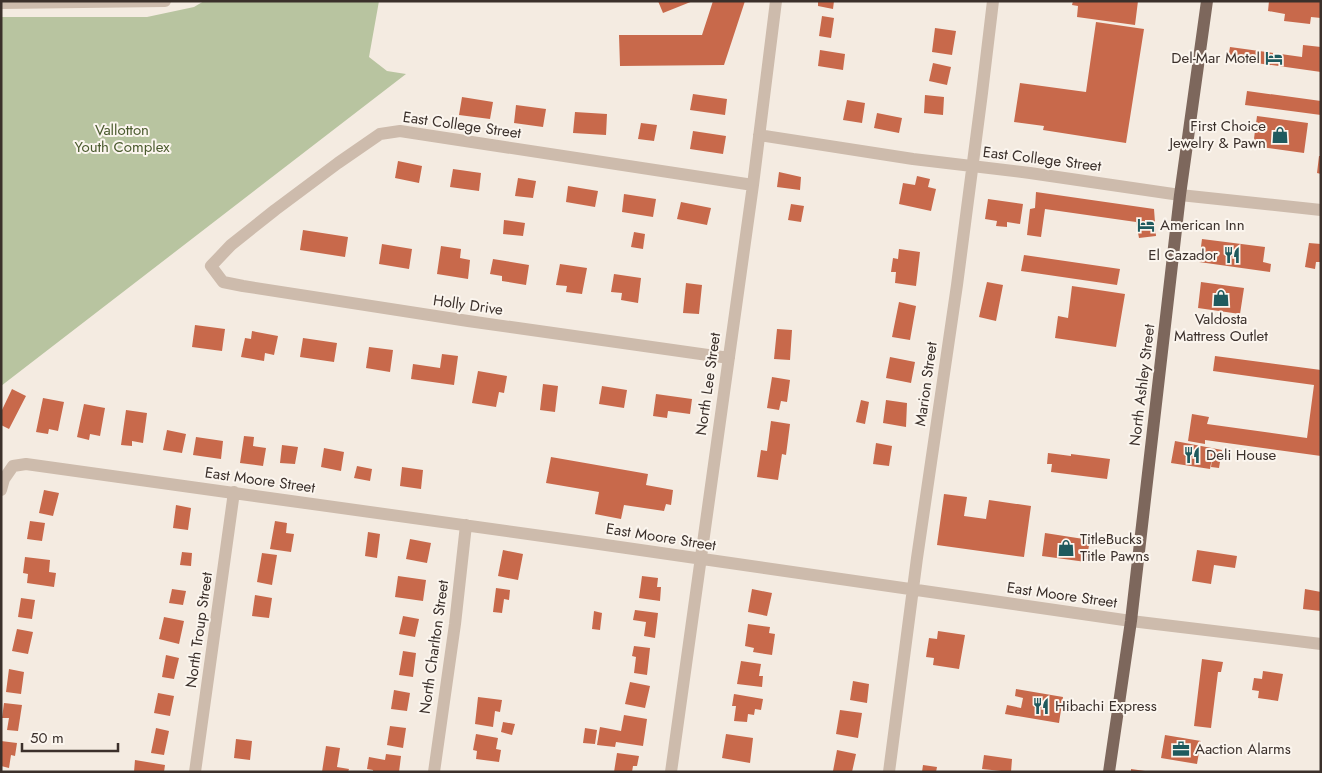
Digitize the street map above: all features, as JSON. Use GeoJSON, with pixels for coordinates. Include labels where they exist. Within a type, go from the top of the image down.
{"type":"FeatureCollection","features":[{"type":"Feature","properties":{"kind":"main road","name":"North Ashley Street"},"geometry":{"type":"LineString","coordinates":[[1109,772],[1131,621],[1180,195],[1207,1]]}},
{"type":"Feature","properties":{"kind":"street"},"geometry":{"type":"LineString","coordinates":[[1,3],[165,1]]}},
{"type":"Feature","properties":{"kind":"street","name":"North Lee Street"},"geometry":{"type":"LineString","coordinates":[[672,772],[753,185],[776,1]]}},
{"type":"Feature","properties":{"kind":"street","name":"Marion Street"},"geometry":{"type":"LineString","coordinates":[[889,772],[957,285],[993,1]]}},
{"type":"Feature","properties":{"kind":"street","name":"East College Street"},"geometry":{"type":"LineString","coordinates":[[211,266],[231,245],[274,210],[380,134],[400,131],[753,185]]}},
{"type":"Feature","properties":{"kind":"street","name":"East College Street"},"geometry":{"type":"LineString","coordinates":[[759,136],[1180,195],[1321,210]]}},
{"type":"Feature","properties":{"kind":"street","name":"Holly Drive"},"geometry":{"type":"LineString","coordinates":[[211,266],[223,282],[243,286],[468,321],[728,358]]}},
{"type":"Feature","properties":{"kind":"street","name":"East Moore Street"},"geometry":{"type":"LineString","coordinates":[[3,485],[14,466],[26,464],[234,492],[1131,621],[1321,644]]}},
{"type":"Feature","properties":{"kind":"street","name":"North Troup Street"},"geometry":{"type":"LineString","coordinates":[[196,772],[234,492]]}},
{"type":"Feature","properties":{"kind":"street","name":"North Charlton Street"},"geometry":{"type":"LineString","coordinates":[[434,772],[455,624],[466,525]]}},
{"type":"Feature","properties":{"kind":"green space","name":"Vallotton Youth Complex"},"geometry":{"type":"Polygon","coordinates":[[[204,1],[379,1],[369,57],[387,71],[406,74],[1,386],[1,17],[147,17],[194,7],[204,1]]]}},
{"type":"Feature","properties":{"kind":"building"},"geometry":{"type":"Polygon","coordinates":[[[658,1],[693,1],[663,13],[658,1]]]}},
{"type":"Feature","properties":{"kind":"building"},"geometry":{"type":"Polygon","coordinates":[[[713,1],[745,1],[724,65],[620,66],[619,35],[702,35],[713,1]]]}},
{"type":"Feature","properties":{"kind":"building"},"geometry":{"type":"Polygon","coordinates":[[[818,1],[834,1],[833,9],[818,6],[818,1]]]}},
{"type":"Feature","properties":{"kind":"building"},"geometry":{"type":"Polygon","coordinates":[[[1073,1],[1138,1],[1135,25],[1077,17],[1078,6],[1072,5],[1073,1]]]}},
{"type":"Feature","properties":{"kind":"building"},"geometry":{"type":"Polygon","coordinates":[[[1269,1],[1321,1],[1321,18],[1311,17],[1310,24],[1284,21],[1285,14],[1268,11],[1269,1]]]}},
{"type":"Feature","properties":{"kind":"building"},"geometry":{"type":"Polygon","coordinates":[[[822,16],[834,18],[831,38],[819,36],[822,16]]]}},
{"type":"Feature","properties":{"kind":"building"},"geometry":{"type":"Polygon","coordinates":[[[1096,22],[1144,29],[1126,143],[1043,130],[1044,126],[1014,122],[1020,83],[1086,92],[1096,22]]]}},
{"type":"Feature","properties":{"kind":"building"},"geometry":{"type":"Polygon","coordinates":[[[935,28],[956,31],[952,55],[932,52],[935,28]]]}},
{"type":"Feature","properties":{"kind":"building","name":"Del-Mar Motel"},"geometry":{"type":"Polygon","coordinates":[[[1303,45],[1321,47],[1321,72],[1228,59],[1230,47],[1302,57],[1303,45]]]}},
{"type":"Feature","properties":{"kind":"building"},"geometry":{"type":"Polygon","coordinates":[[[820,50],[845,54],[843,70],[818,66],[820,50]]]}},
{"type":"Feature","properties":{"kind":"building"},"geometry":{"type":"Polygon","coordinates":[[[933,63],[951,67],[947,85],[929,81],[933,63]]]}},
{"type":"Feature","properties":{"kind":"building","name":"Del-Mar Motel"},"geometry":{"type":"Polygon","coordinates":[[[1247,91],[1321,101],[1321,115],[1245,105],[1247,91]]]}},
{"type":"Feature","properties":{"kind":"building"},"geometry":{"type":"Polygon","coordinates":[[[693,94],[727,99],[725,115],[690,110],[693,94]]]}},
{"type":"Feature","properties":{"kind":"building"},"geometry":{"type":"Polygon","coordinates":[[[925,95],[944,97],[943,115],[924,113],[925,95]]]}},
{"type":"Feature","properties":{"kind":"building"},"geometry":{"type":"Polygon","coordinates":[[[462,97],[493,102],[490,119],[459,115],[462,97]]]}},
{"type":"Feature","properties":{"kind":"building"},"geometry":{"type":"Polygon","coordinates":[[[847,100],[865,103],[862,123],[843,120],[847,100]]]}},
{"type":"Feature","properties":{"kind":"building"},"geometry":{"type":"Polygon","coordinates":[[[516,105],[546,109],[543,127],[514,123],[516,105]]]}},
{"type":"Feature","properties":{"kind":"building"},"geometry":{"type":"Polygon","coordinates":[[[575,112],[607,114],[606,135],[573,133],[575,112]]]}},
{"type":"Feature","properties":{"kind":"building"},"geometry":{"type":"Polygon","coordinates":[[[877,113],[902,118],[899,133],[874,128],[877,113]]]}},
{"type":"Feature","properties":{"kind":"building","name":"First Choice Jewelry & Pawn"},"geometry":{"type":"Polygon","coordinates":[[[1257,116],[1308,123],[1304,153],[1253,146],[1257,116]]]}},
{"type":"Feature","properties":{"kind":"building"},"geometry":{"type":"Polygon","coordinates":[[[641,123],[657,125],[654,141],[638,139],[641,123]]]}},
{"type":"Feature","properties":{"kind":"building"},"geometry":{"type":"Polygon","coordinates":[[[693,131],[726,136],[723,154],[690,149],[693,131]]]}},
{"type":"Feature","properties":{"kind":"building"},"geometry":{"type":"Polygon","coordinates":[[[1319,156],[1321,156],[1321,174],[1317,173],[1319,156]]]}},
{"type":"Feature","properties":{"kind":"building"},"geometry":{"type":"Polygon","coordinates":[[[398,161],[422,166],[419,183],[395,178],[398,161]]]}},
{"type":"Feature","properties":{"kind":"building"},"geometry":{"type":"Polygon","coordinates":[[[453,169],[481,173],[479,191],[450,187],[453,169]]]}},
{"type":"Feature","properties":{"kind":"building"},"geometry":{"type":"Polygon","coordinates":[[[779,172],[801,177],[800,190],[777,187],[779,172]]]}},
{"type":"Feature","properties":{"kind":"building"},"geometry":{"type":"Polygon","coordinates":[[[917,176],[930,179],[928,187],[936,189],[931,211],[899,204],[903,183],[915,185],[917,176]]]}},
{"type":"Feature","properties":{"kind":"building"},"geometry":{"type":"Polygon","coordinates":[[[518,178],[536,181],[533,198],[515,196],[518,178]]]}},
{"type":"Feature","properties":{"kind":"building"},"geometry":{"type":"Polygon","coordinates":[[[568,186],[598,191],[595,207],[566,202],[568,186]]]}},
{"type":"Feature","properties":{"kind":"building"},"geometry":{"type":"Polygon","coordinates":[[[1036,192],[1154,209],[1156,236],[1139,238],[1136,222],[1045,209],[1041,237],[1027,235],[1030,209],[1035,208],[1036,192]]]}},
{"type":"Feature","properties":{"kind":"building"},"geometry":{"type":"Polygon","coordinates":[[[624,194],[656,199],[653,217],[622,212],[624,194]]]}},
{"type":"Feature","properties":{"kind":"building"},"geometry":{"type":"Polygon","coordinates":[[[988,199],[1023,204],[1020,224],[1007,222],[1007,227],[996,226],[997,221],[985,219],[988,199]]]}},
{"type":"Feature","properties":{"kind":"building"},"geometry":{"type":"Polygon","coordinates":[[[681,202],[711,208],[707,225],[677,219],[681,202]]]}},
{"type":"Feature","properties":{"kind":"building"},"geometry":{"type":"Polygon","coordinates":[[[791,204],[804,206],[801,222],[788,220],[791,204]]]}},
{"type":"Feature","properties":{"kind":"building"},"geometry":{"type":"Polygon","coordinates":[[[504,220],[525,223],[523,236],[503,234],[504,220]]]}},
{"type":"Feature","properties":{"kind":"building"},"geometry":{"type":"Polygon","coordinates":[[[303,230],[348,237],[345,257],[300,250],[303,230]]]}},
{"type":"Feature","properties":{"kind":"building"},"geometry":{"type":"Polygon","coordinates":[[[634,232],[645,234],[643,249],[631,247],[634,232]]]}},
{"type":"Feature","properties":{"kind":"building","name":"El Cazador"},"geometry":{"type":"Polygon","coordinates":[[[1202,239],[1265,247],[1263,262],[1271,264],[1270,272],[1199,262],[1202,239]]]}},
{"type":"Feature","properties":{"kind":"building"},"geometry":{"type":"Polygon","coordinates":[[[1309,243],[1321,244],[1321,262],[1316,262],[1315,269],[1305,267],[1309,243]]]}},
{"type":"Feature","properties":{"kind":"building"},"geometry":{"type":"Polygon","coordinates":[[[382,244],[412,249],[409,269],[379,264],[382,244]]]}},
{"type":"Feature","properties":{"kind":"building"},"geometry":{"type":"Polygon","coordinates":[[[441,246],[461,249],[460,258],[470,260],[468,279],[437,274],[441,246]]]}},
{"type":"Feature","properties":{"kind":"building"},"geometry":{"type":"Polygon","coordinates":[[[899,249],[920,252],[916,286],[895,283],[896,272],[891,272],[893,258],[898,259],[899,249]]]}},
{"type":"Feature","properties":{"kind":"building"},"geometry":{"type":"Polygon","coordinates":[[[1024,255],[1120,269],[1117,285],[1021,271],[1024,255]]]}},
{"type":"Feature","properties":{"kind":"building"},"geometry":{"type":"Polygon","coordinates":[[[493,259],[529,265],[526,285],[502,281],[502,276],[490,274],[493,259]]]}},
{"type":"Feature","properties":{"kind":"building"},"geometry":{"type":"Polygon","coordinates":[[[560,264],[587,268],[582,294],[566,292],[567,286],[556,285],[560,264]]]}},
{"type":"Feature","properties":{"kind":"building"},"geometry":{"type":"Polygon","coordinates":[[[614,274],[641,278],[638,303],[621,300],[622,293],[611,292],[614,274]]]}},
{"type":"Feature","properties":{"kind":"building"},"geometry":{"type":"Polygon","coordinates":[[[987,282],[1003,285],[996,321],[979,317],[987,282]]]}},
{"type":"Feature","properties":{"kind":"building","name":"Valdosta Mattress Outlet"},"geometry":{"type":"Polygon","coordinates":[[[1201,282],[1244,288],[1240,314],[1198,308],[1201,282]]]}},
{"type":"Feature","properties":{"kind":"building"},"geometry":{"type":"Polygon","coordinates":[[[686,283],[702,285],[699,314],[683,313],[686,283]]]}},
{"type":"Feature","properties":{"kind":"building"},"geometry":{"type":"Polygon","coordinates":[[[1072,286],[1125,294],[1116,347],[1055,338],[1058,316],[1068,318],[1072,286]]]}},
{"type":"Feature","properties":{"kind":"building"},"geometry":{"type":"Polygon","coordinates":[[[899,302],[916,306],[910,340],[892,337],[899,302]]]}},
{"type":"Feature","properties":{"kind":"building"},"geometry":{"type":"Polygon","coordinates":[[[195,325],[225,329],[222,351],[192,347],[195,325]]]}},
{"type":"Feature","properties":{"kind":"building"},"geometry":{"type":"Polygon","coordinates":[[[777,329],[792,330],[790,360],[774,359],[777,329]]]}},
{"type":"Feature","properties":{"kind":"building"},"geometry":{"type":"Polygon","coordinates":[[[252,331],[278,336],[274,355],[265,353],[264,361],[241,357],[245,338],[251,339],[252,331]]]}},
{"type":"Feature","properties":{"kind":"building"},"geometry":{"type":"Polygon","coordinates":[[[303,338],[337,343],[334,362],[300,357],[303,338]]]}},
{"type":"Feature","properties":{"kind":"building"},"geometry":{"type":"Polygon","coordinates":[[[369,347],[393,350],[390,372],[366,368],[369,347]]]}},
{"type":"Feature","properties":{"kind":"building"},"geometry":{"type":"Polygon","coordinates":[[[442,354],[458,356],[454,385],[411,379],[413,364],[440,368],[442,354]]]}},
{"type":"Feature","properties":{"kind":"building"},"geometry":{"type":"Polygon","coordinates":[[[1215,356],[1321,370],[1321,456],[1205,440],[1205,444],[1188,441],[1192,414],[1209,417],[1207,424],[1307,438],[1314,385],[1213,371],[1215,356]]]}},
{"type":"Feature","properties":{"kind":"building"},"geometry":{"type":"Polygon","coordinates":[[[890,357],[915,362],[911,383],[886,378],[890,357]]]}},
{"type":"Feature","properties":{"kind":"building"},"geometry":{"type":"Polygon","coordinates":[[[478,371],[507,376],[504,393],[499,392],[496,407],[472,403],[478,371]]]}},
{"type":"Feature","properties":{"kind":"building"},"geometry":{"type":"Polygon","coordinates":[[[772,377],[790,380],[787,402],[781,401],[779,410],[767,408],[772,377]]]}},
{"type":"Feature","properties":{"kind":"building"},"geometry":{"type":"Polygon","coordinates":[[[543,384],[558,386],[555,412],[540,410],[543,384]]]}},
{"type":"Feature","properties":{"kind":"building"},"geometry":{"type":"Polygon","coordinates":[[[602,386],[627,390],[624,408],[599,404],[602,386]]]}},
{"type":"Feature","properties":{"kind":"building"},"geometry":{"type":"Polygon","coordinates":[[[12,389],[26,396],[9,429],[1,425],[1,412],[12,389]]]}},
{"type":"Feature","properties":{"kind":"building"},"geometry":{"type":"Polygon","coordinates":[[[656,394],[692,399],[690,414],[668,411],[667,418],[653,416],[656,394]]]}},
{"type":"Feature","properties":{"kind":"building"},"geometry":{"type":"Polygon","coordinates":[[[43,398],[64,402],[58,431],[49,429],[48,434],[36,432],[43,398]]]}},
{"type":"Feature","properties":{"kind":"building"},"geometry":{"type":"Polygon","coordinates":[[[861,400],[869,402],[865,424],[856,422],[861,400]]]}},
{"type":"Feature","properties":{"kind":"building"},"geometry":{"type":"Polygon","coordinates":[[[886,400],[907,403],[906,427],[883,423],[886,400]]]}},
{"type":"Feature","properties":{"kind":"building"},"geometry":{"type":"Polygon","coordinates":[[[84,404],[105,408],[100,436],[90,434],[89,440],[77,437],[84,404]]]}},
{"type":"Feature","properties":{"kind":"building"},"geometry":{"type":"Polygon","coordinates":[[[126,410],[147,413],[143,443],[132,441],[132,446],[121,445],[126,410]]]}},
{"type":"Feature","properties":{"kind":"building"},"geometry":{"type":"Polygon","coordinates":[[[771,421],[790,424],[786,455],[782,454],[778,480],[757,477],[761,450],[767,451],[771,421]]]}},
{"type":"Feature","properties":{"kind":"building"},"geometry":{"type":"Polygon","coordinates":[[[167,430],[186,434],[182,453],[163,450],[167,430]]]}},
{"type":"Feature","properties":{"kind":"building"},"geometry":{"type":"Polygon","coordinates":[[[244,436],[254,437],[253,446],[266,448],[263,466],[240,463],[244,436]]]}},
{"type":"Feature","properties":{"kind":"building"},"geometry":{"type":"Polygon","coordinates":[[[196,437],[223,441],[221,459],[193,455],[196,437]]]}},
{"type":"Feature","properties":{"kind":"building","name":"Deli House"},"geometry":{"type":"Polygon","coordinates":[[[1175,441],[1222,450],[1219,468],[1211,467],[1213,452],[1210,469],[1171,463],[1175,441]]]}},
{"type":"Feature","properties":{"kind":"building"},"geometry":{"type":"Polygon","coordinates":[[[876,443],[892,446],[889,466],[873,464],[876,443]]]}},
{"type":"Feature","properties":{"kind":"building"},"geometry":{"type":"Polygon","coordinates":[[[282,445],[298,447],[295,464],[280,463],[282,445]]]}},
{"type":"Feature","properties":{"kind":"building"},"geometry":{"type":"Polygon","coordinates":[[[324,448],[344,452],[341,471],[321,467],[324,448]]]}},
{"type":"Feature","properties":{"kind":"building"},"geometry":{"type":"Polygon","coordinates":[[[1048,453],[1110,459],[1107,479],[1051,472],[1052,464],[1047,464],[1048,453]]]}},
{"type":"Feature","properties":{"kind":"building"},"geometry":{"type":"Polygon","coordinates":[[[551,457],[648,474],[646,485],[673,490],[671,505],[666,504],[664,511],[624,505],[621,519],[595,514],[599,492],[546,483],[551,457]]]}},
{"type":"Feature","properties":{"kind":"building"},"geometry":{"type":"Polygon","coordinates":[[[357,466],[372,469],[370,481],[354,478],[357,466]]]}},
{"type":"Feature","properties":{"kind":"building"},"geometry":{"type":"Polygon","coordinates":[[[402,467],[423,470],[421,489],[400,486],[402,467]]]}},
{"type":"Feature","properties":{"kind":"building"},"geometry":{"type":"Polygon","coordinates":[[[44,490],[59,493],[53,516],[39,513],[44,490]]]}},
{"type":"Feature","properties":{"kind":"building"},"geometry":{"type":"Polygon","coordinates":[[[944,494],[967,497],[964,516],[986,519],[989,500],[1031,506],[1024,557],[937,545],[944,494]]]}},
{"type":"Feature","properties":{"kind":"building"},"geometry":{"type":"Polygon","coordinates":[[[176,505],[191,508],[188,530],[173,528],[176,505]]]}},
{"type":"Feature","properties":{"kind":"building"},"geometry":{"type":"Polygon","coordinates":[[[30,521],[45,523],[42,541],[27,539],[30,521]]]}},
{"type":"Feature","properties":{"kind":"building"},"geometry":{"type":"Polygon","coordinates":[[[275,521],[287,523],[286,533],[294,534],[291,552],[270,549],[275,521]]]}},
{"type":"Feature","properties":{"kind":"building"},"geometry":{"type":"Polygon","coordinates":[[[368,532],[380,534],[377,558],[365,556],[368,532]]]}},
{"type":"Feature","properties":{"kind":"building","name":"TitleBucks Title Pawns"},"geometry":{"type":"Polygon","coordinates":[[[1045,533],[1090,540],[1086,562],[1042,556],[1045,533]]]}},
{"type":"Feature","properties":{"kind":"building"},"geometry":{"type":"Polygon","coordinates":[[[410,539],[431,543],[427,563],[406,559],[410,539]]]}},
{"type":"Feature","properties":{"kind":"building"},"geometry":{"type":"Polygon","coordinates":[[[503,550],[523,554],[518,580],[498,576],[503,550]]]}},
{"type":"Feature","properties":{"kind":"building"},"geometry":{"type":"Polygon","coordinates":[[[1197,550],[1237,556],[1235,568],[1214,565],[1211,584],[1192,581],[1197,550]]]}},
{"type":"Feature","properties":{"kind":"building"},"geometry":{"type":"Polygon","coordinates":[[[182,552],[192,553],[191,566],[180,565],[182,552]]]}},
{"type":"Feature","properties":{"kind":"building"},"geometry":{"type":"Polygon","coordinates":[[[262,553],[277,555],[272,585],[257,582],[262,553]]]}},
{"type":"Feature","properties":{"kind":"building"},"geometry":{"type":"Polygon","coordinates":[[[25,557],[50,560],[49,572],[56,573],[54,587],[27,583],[28,574],[23,573],[25,557]]]}},
{"type":"Feature","properties":{"kind":"building"},"geometry":{"type":"Polygon","coordinates":[[[398,576],[426,580],[423,601],[395,597],[398,576]]]}},
{"type":"Feature","properties":{"kind":"building"},"geometry":{"type":"Polygon","coordinates":[[[642,576],[658,578],[657,587],[661,587],[660,601],[639,598],[642,576]]]}},
{"type":"Feature","properties":{"kind":"building"},"geometry":{"type":"Polygon","coordinates":[[[496,588],[510,590],[509,600],[504,599],[502,613],[493,612],[496,588]]]}},
{"type":"Feature","properties":{"kind":"building"},"geometry":{"type":"Polygon","coordinates":[[[172,589],[186,591],[183,605],[169,603],[172,589]]]}},
{"type":"Feature","properties":{"kind":"building"},"geometry":{"type":"Polygon","coordinates":[[[752,589],[772,593],[767,616],[748,612],[752,589]]]}},
{"type":"Feature","properties":{"kind":"building"},"geometry":{"type":"Polygon","coordinates":[[[1305,589],[1321,592],[1321,611],[1303,609],[1305,589]]]}},
{"type":"Feature","properties":{"kind":"building"},"geometry":{"type":"Polygon","coordinates":[[[255,595],[272,598],[269,618],[252,616],[255,595]]]}},
{"type":"Feature","properties":{"kind":"building"},"geometry":{"type":"Polygon","coordinates":[[[21,598],[35,600],[32,619],[18,617],[21,598]]]}},
{"type":"Feature","properties":{"kind":"building"},"geometry":{"type":"Polygon","coordinates":[[[635,610],[658,613],[655,638],[644,636],[646,622],[633,620],[635,610]]]}},
{"type":"Feature","properties":{"kind":"building"},"geometry":{"type":"Polygon","coordinates":[[[594,611],[602,613],[600,630],[592,629],[594,611]]]}},
{"type":"Feature","properties":{"kind":"building"},"geometry":{"type":"Polygon","coordinates":[[[403,616],[419,619],[415,637],[399,634],[403,616]]]}},
{"type":"Feature","properties":{"kind":"building"},"geometry":{"type":"Polygon","coordinates":[[[164,617],[184,621],[179,644],[159,639],[164,617]]]}},
{"type":"Feature","properties":{"kind":"building"},"geometry":{"type":"Polygon","coordinates":[[[748,624],[770,627],[769,633],[775,634],[772,655],[753,652],[754,648],[745,646],[748,624]]]}},
{"type":"Feature","properties":{"kind":"building"},"geometry":{"type":"Polygon","coordinates":[[[17,629],[33,632],[28,654],[12,651],[17,629]]]}},
{"type":"Feature","properties":{"kind":"building"},"geometry":{"type":"Polygon","coordinates":[[[938,631],[965,635],[959,669],[933,665],[934,658],[926,657],[929,638],[937,639],[938,631]]]}},
{"type":"Feature","properties":{"kind":"building"},"geometry":{"type":"Polygon","coordinates":[[[634,646],[650,648],[647,675],[634,673],[636,657],[632,656],[634,646]]]}},
{"type":"Feature","properties":{"kind":"building"},"geometry":{"type":"Polygon","coordinates":[[[403,651],[416,653],[413,677],[399,675],[403,651]]]}},
{"type":"Feature","properties":{"kind":"building"},"geometry":{"type":"Polygon","coordinates":[[[166,655],[179,658],[174,679],[162,677],[166,655]]]}},
{"type":"Feature","properties":{"kind":"building"},"geometry":{"type":"Polygon","coordinates":[[[1202,659],[1223,662],[1221,672],[1218,672],[1211,728],[1194,726],[1202,659]]]}},
{"type":"Feature","properties":{"kind":"building"},"geometry":{"type":"Polygon","coordinates":[[[741,661],[761,664],[759,676],[763,676],[762,687],[737,684],[741,661]]]}},
{"type":"Feature","properties":{"kind":"building"},"geometry":{"type":"Polygon","coordinates":[[[9,669],[24,672],[21,694],[6,692],[9,669]]]}},
{"type":"Feature","properties":{"kind":"building"},"geometry":{"type":"Polygon","coordinates":[[[1263,671],[1283,674],[1278,701],[1258,698],[1259,691],[1252,690],[1254,678],[1262,679],[1263,671]]]}},
{"type":"Feature","properties":{"kind":"building"},"geometry":{"type":"Polygon","coordinates":[[[853,681],[869,684],[867,703],[850,700],[853,681]]]}},
{"type":"Feature","properties":{"kind":"building"},"geometry":{"type":"Polygon","coordinates":[[[630,682],[650,686],[645,708],[625,704],[630,682]]]}},
{"type":"Feature","properties":{"kind":"building","name":"Hibachi Express"},"geometry":{"type":"Polygon","coordinates":[[[1016,689],[1063,697],[1059,723],[1005,714],[1007,705],[1021,708],[1023,698],[1015,696],[1016,689]]]}},
{"type":"Feature","properties":{"kind":"building"},"geometry":{"type":"Polygon","coordinates":[[[394,690],[410,693],[407,711],[391,709],[394,690]]]}},
{"type":"Feature","properties":{"kind":"building"},"geometry":{"type":"Polygon","coordinates":[[[158,693],[174,696],[170,716],[154,713],[158,693]]]}},
{"type":"Feature","properties":{"kind":"building"},"geometry":{"type":"Polygon","coordinates":[[[734,694],[763,699],[761,710],[755,709],[754,715],[748,714],[747,722],[734,721],[736,706],[732,706],[734,694]]]}},
{"type":"Feature","properties":{"kind":"building"},"geometry":{"type":"Polygon","coordinates":[[[478,697],[502,700],[500,712],[495,711],[493,727],[475,724],[478,697]]]}},
{"type":"Feature","properties":{"kind":"building"},"geometry":{"type":"Polygon","coordinates":[[[4,703],[22,705],[18,731],[7,730],[9,718],[2,718],[4,703]]]}},
{"type":"Feature","properties":{"kind":"building"},"geometry":{"type":"Polygon","coordinates":[[[840,710],[862,713],[858,738],[836,734],[840,710]]]}},
{"type":"Feature","properties":{"kind":"building"},"geometry":{"type":"Polygon","coordinates":[[[624,715],[647,719],[643,746],[616,742],[615,747],[597,745],[600,727],[621,731],[624,715]]]}},
{"type":"Feature","properties":{"kind":"building"},"geometry":{"type":"Polygon","coordinates":[[[503,722],[515,724],[512,735],[501,732],[503,722]]]}},
{"type":"Feature","properties":{"kind":"building"},"geometry":{"type":"Polygon","coordinates":[[[390,726],[406,728],[403,748],[387,745],[390,726]]]}},
{"type":"Feature","properties":{"kind":"building"},"geometry":{"type":"Polygon","coordinates":[[[156,728],[169,731],[164,755],[151,753],[156,728]]]}},
{"type":"Feature","properties":{"kind":"building"},"geometry":{"type":"Polygon","coordinates":[[[585,728],[597,730],[595,744],[583,743],[585,728]]]}},
{"type":"Feature","properties":{"kind":"building"},"geometry":{"type":"Polygon","coordinates":[[[476,734],[498,738],[496,749],[501,750],[499,762],[476,759],[477,751],[473,750],[476,734]]]}},
{"type":"Feature","properties":{"kind":"building"},"geometry":{"type":"Polygon","coordinates":[[[726,734],[753,738],[750,763],[722,758],[726,734]]]}},
{"type":"Feature","properties":{"kind":"building","name":"Aaction Alarms"},"geometry":{"type":"Polygon","coordinates":[[[1165,735],[1201,741],[1197,764],[1161,758],[1165,735]]]}},
{"type":"Feature","properties":{"kind":"building"},"geometry":{"type":"Polygon","coordinates":[[[236,739],[252,741],[250,760],[234,758],[236,739]]]}},
{"type":"Feature","properties":{"kind":"building"},"geometry":{"type":"Polygon","coordinates":[[[1,741],[17,743],[15,756],[11,755],[9,768],[1,766],[1,741]]]}},
{"type":"Feature","properties":{"kind":"building"},"geometry":{"type":"Polygon","coordinates":[[[326,746],[340,748],[337,767],[349,769],[348,772],[322,772],[326,746]]]}},
{"type":"Feature","properties":{"kind":"building"},"geometry":{"type":"Polygon","coordinates":[[[837,750],[856,754],[852,772],[833,771],[837,750]]]}},
{"type":"Feature","properties":{"kind":"building"},"geometry":{"type":"Polygon","coordinates":[[[617,753],[639,756],[637,766],[633,766],[632,772],[614,772],[617,753]]]}},
{"type":"Feature","properties":{"kind":"building"},"geometry":{"type":"Polygon","coordinates":[[[386,754],[401,756],[399,772],[373,772],[373,770],[367,769],[369,757],[385,760],[386,754]]]}},
{"type":"Feature","properties":{"kind":"building"},"geometry":{"type":"Polygon","coordinates":[[[984,755],[1012,759],[1011,772],[982,769],[984,755]]]}},
{"type":"Feature","properties":{"kind":"building"},"geometry":{"type":"Polygon","coordinates":[[[135,760],[165,765],[164,772],[134,772],[135,760]]]}},
{"type":"Feature","properties":{"kind":"building"},"geometry":{"type":"Polygon","coordinates":[[[923,765],[937,767],[936,772],[922,772],[923,765]]]}},
{"type":"Feature","properties":{"kind":"building"},"geometry":{"type":"Polygon","coordinates":[[[1131,769],[1145,771],[1145,772],[1131,772],[1131,769]]]}},
{"type":"Feature","properties":{"kind":"place","name":"Del-Mar Motel"},"geometry":{"type":"Point","coordinates":[1274,58]}},
{"type":"Feature","properties":{"kind":"place","name":"First Choice Jewelry & Pawn"},"geometry":{"type":"Point","coordinates":[1280,135]}},
{"type":"Feature","properties":{"kind":"place","name":"American Inn"},"geometry":{"type":"Point","coordinates":[1146,225]}},
{"type":"Feature","properties":{"kind":"place","name":"El Cazador"},"geometry":{"type":"Point","coordinates":[1232,255]}},
{"type":"Feature","properties":{"kind":"place","name":"Valdosta Mattress Outlet"},"geometry":{"type":"Point","coordinates":[1221,298]}},
{"type":"Feature","properties":{"kind":"place","name":"Deli House"},"geometry":{"type":"Point","coordinates":[1192,455]}},
{"type":"Feature","properties":{"kind":"place","name":"TitleBucks Title Pawns"},"geometry":{"type":"Point","coordinates":[1066,548]}},
{"type":"Feature","properties":{"kind":"place","name":"Hibachi Express"},"geometry":{"type":"Point","coordinates":[1041,706]}},
{"type":"Feature","properties":{"kind":"place","name":"Aaction Alarms"},"geometry":{"type":"Point","coordinates":[1181,749]}}]}
